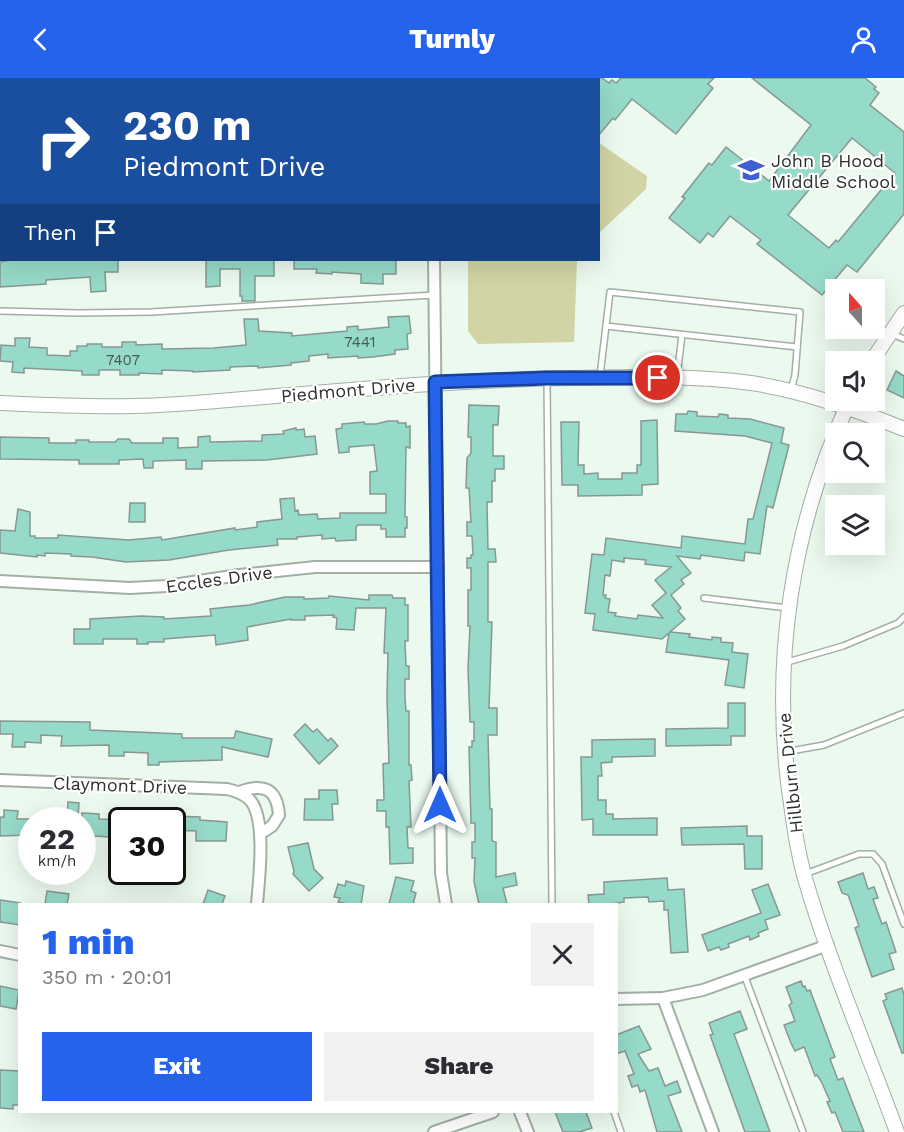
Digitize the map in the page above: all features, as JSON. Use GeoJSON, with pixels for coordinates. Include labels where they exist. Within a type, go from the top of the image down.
{"type":"FeatureCollection","features":[{"type":"Feature","properties":{"kind":"street"},"geometry":{"type":"LineString","coordinates":[[434,261],[441,873],[446,903]]}},
{"type":"Feature","properties":{"kind":"street"},"geometry":{"type":"LineString","coordinates":[[879,351],[904,313]]}},
{"type":"Feature","properties":{"kind":"street","name":"Piedmont Drive"},"geometry":{"type":"LineString","coordinates":[[0,403],[134,406],[435,382],[600,377],[707,379],[752,384],[825,399]]}},
{"type":"Feature","properties":{"kind":"street","name":"Hillburn Drive"},"geometry":{"type":"LineString","coordinates":[[846,411],[817,484],[797,557],[788,608],[783,664],[784,753],[795,834],[804,875],[897,1132]]}},
{"type":"Feature","properties":{"kind":"street","name":"Piedmont Drive"},"geometry":{"type":"LineString","coordinates":[[864,411],[904,429]]}},
{"type":"Feature","properties":{"kind":"street","name":"Eccles Drive"},"geometry":{"type":"LineString","coordinates":[[0,581],[130,588],[166,586],[315,567],[438,567]]}},
{"type":"Feature","properties":{"kind":"street","name":"Claymont Drive"},"geometry":{"type":"LineString","coordinates":[[0,780],[239,792],[260,787],[268,790],[275,797],[279,815],[272,826],[260,834]]}},
{"type":"Feature","properties":{"kind":"street"},"geometry":{"type":"LineString","coordinates":[[239,792],[250,800],[254,807],[260,834],[257,903]]}},
{"type":"Feature","properties":{"kind":"street"},"geometry":{"type":"LineString","coordinates":[[618,999],[663,998],[703,990],[745,977],[828,945]]}},
{"type":"Feature","properties":{"kind":"street"},"geometry":{"type":"LineString","coordinates":[[0,951],[18,955]]}},
{"type":"Feature","properties":{"kind":"street"},"geometry":{"type":"LineString","coordinates":[[663,998],[713,1132]]}},
{"type":"Feature","properties":{"kind":"street"},"geometry":{"type":"LineString","coordinates":[[434,1132],[450,1130],[491,1113]]}},
{"type":"Feature","properties":{"kind":"street"},"geometry":{"type":"LineString","coordinates":[[520,1113],[528,1132]]}},
{"type":"Feature","properties":{"kind":"lane"},"geometry":{"type":"LineString","coordinates":[[600,377],[610,292],[800,312],[795,375],[790,392]]}},
{"type":"Feature","properties":{"kind":"lane"},"geometry":{"type":"LineString","coordinates":[[0,311],[151,312],[434,295]]}},
{"type":"Feature","properties":{"kind":"lane"},"geometry":{"type":"LineString","coordinates":[[606,326],[797,347]]}},
{"type":"Feature","properties":{"kind":"lane"},"geometry":{"type":"LineString","coordinates":[[890,333],[904,339]]}},
{"type":"Feature","properties":{"kind":"lane"},"geometry":{"type":"LineString","coordinates":[[677,378],[682,335]]}},
{"type":"Feature","properties":{"kind":"lane"},"geometry":{"type":"LineString","coordinates":[[547,378],[552,903]]}},
{"type":"Feature","properties":{"kind":"lane"},"geometry":{"type":"LineString","coordinates":[[704,598],[788,608]]}},
{"type":"Feature","properties":{"kind":"lane"},"geometry":{"type":"LineString","coordinates":[[783,664],[843,646],[898,623],[904,617]]}},
{"type":"Feature","properties":{"kind":"lane"},"geometry":{"type":"LineString","coordinates":[[784,753],[824,745],[904,713]]}},
{"type":"Feature","properties":{"kind":"lane"},"geometry":{"type":"LineString","coordinates":[[804,875],[859,854],[873,854],[882,864],[904,924]]}},
{"type":"Feature","properties":{"kind":"lane"},"geometry":{"type":"LineString","coordinates":[[745,977],[803,1132]]}},
{"type":"Feature","properties":{"kind":"lane"},"geometry":{"type":"LineString","coordinates":[[614,1113],[621,1132]]}},
{"type":"Feature","properties":{"kind":"green space"},"geometry":{"type":"Polygon","coordinates":[[[600,144],[647,176],[646,189],[600,232],[600,144]]]}},
{"type":"Feature","properties":{"kind":"green space"},"geometry":{"type":"Polygon","coordinates":[[[468,261],[577,261],[574,342],[478,344],[468,331],[468,261]]]}},
{"type":"Feature","properties":{"kind":"building"},"geometry":{"type":"Polygon","coordinates":[[[600,78],[609,83],[612,80],[616,83],[621,78],[714,78],[708,84],[713,88],[676,134],[632,99],[615,120],[613,118],[600,134],[600,78]]]}},
{"type":"Feature","properties":{"kind":"building"},"geometry":{"type":"Polygon","coordinates":[[[752,78],[865,78],[876,87],[874,89],[879,93],[870,105],[904,132],[904,214],[857,272],[847,265],[835,279],[825,279],[825,291],[822,295],[757,244],[761,240],[730,216],[713,237],[708,233],[700,243],[669,218],[685,198],[682,197],[709,163],[712,165],[726,147],[769,181],[811,125],[752,78]],[[852,138],[788,215],[829,248],[836,240],[838,242],[895,173],[852,138]]]}},
{"type":"Feature","properties":{"kind":"building"},"geometry":{"type":"Polygon","coordinates":[[[118,261],[118,272],[105,272],[106,291],[91,292],[90,277],[46,280],[46,284],[0,287],[0,262],[118,261]]]}},
{"type":"Feature","properties":{"kind":"building"},"geometry":{"type":"Polygon","coordinates":[[[206,261],[274,261],[274,276],[255,276],[255,301],[242,301],[240,269],[220,269],[220,286],[206,287],[206,261]]]}},
{"type":"Feature","properties":{"kind":"building"},"geometry":{"type":"Polygon","coordinates":[[[294,261],[396,261],[396,274],[383,274],[383,284],[361,283],[361,274],[316,273],[317,269],[294,269],[294,261]]]}},
{"type":"Feature","properties":{"kind":"building"},"geometry":{"type":"Polygon","coordinates":[[[409,316],[411,333],[407,334],[408,349],[395,350],[395,354],[373,357],[328,358],[328,354],[309,356],[309,361],[291,363],[291,365],[258,368],[258,366],[230,367],[230,370],[193,372],[162,370],[162,374],[139,373],[139,375],[120,375],[120,370],[99,370],[99,375],[82,375],[82,371],[24,368],[24,373],[12,372],[13,362],[0,361],[1,345],[15,346],[15,338],[30,338],[29,347],[47,348],[47,355],[70,356],[70,351],[77,351],[77,346],[87,346],[87,344],[122,347],[122,342],[136,342],[136,345],[162,344],[162,349],[214,348],[246,345],[244,319],[258,319],[259,331],[292,333],[292,336],[347,331],[347,327],[358,326],[358,330],[389,327],[388,317],[409,316]]]}},
{"type":"Feature","properties":{"kind":"building"},"geometry":{"type":"Polygon","coordinates":[[[896,371],[904,376],[904,398],[887,390],[896,371]]]}},
{"type":"Feature","properties":{"kind":"building"},"geometry":{"type":"Polygon","coordinates":[[[469,405],[499,406],[498,425],[493,425],[493,456],[504,456],[504,469],[495,469],[495,481],[492,481],[492,502],[487,502],[488,549],[495,549],[496,562],[488,562],[488,622],[492,622],[489,708],[497,708],[497,735],[488,735],[490,809],[492,809],[492,841],[496,842],[496,877],[515,873],[517,885],[503,888],[507,903],[479,903],[474,882],[475,858],[472,858],[475,823],[471,823],[469,747],[472,747],[472,741],[474,741],[474,722],[470,722],[468,590],[471,590],[471,568],[467,568],[467,558],[473,555],[472,536],[467,536],[467,522],[471,522],[469,488],[466,488],[467,458],[471,453],[471,437],[468,437],[469,405]]]}},
{"type":"Feature","properties":{"kind":"building"},"geometry":{"type":"Polygon","coordinates":[[[688,411],[697,412],[697,416],[728,415],[728,418],[750,419],[784,428],[781,443],[789,445],[773,508],[767,506],[760,554],[745,552],[744,561],[701,555],[700,559],[677,556],[691,573],[681,580],[684,584],[671,595],[681,608],[678,611],[685,619],[670,632],[712,640],[712,637],[721,638],[721,642],[733,643],[732,652],[748,654],[744,688],[725,685],[729,660],[666,652],[669,633],[662,639],[593,630],[595,614],[585,613],[592,554],[604,555],[606,538],[681,548],[682,536],[745,544],[748,519],[753,519],[772,443],[745,436],[675,431],[676,414],[687,414],[688,411]],[[624,558],[624,562],[612,560],[610,576],[605,575],[603,595],[610,599],[608,612],[616,613],[615,616],[637,619],[638,615],[663,618],[652,605],[666,593],[655,580],[671,567],[645,564],[646,560],[624,558]]]}},
{"type":"Feature","properties":{"kind":"building"},"geometry":{"type":"Polygon","coordinates":[[[657,420],[658,484],[642,485],[642,495],[578,496],[578,485],[562,485],[561,422],[579,422],[578,465],[584,465],[584,474],[598,473],[598,479],[622,479],[622,473],[637,473],[637,465],[641,465],[641,421],[657,420]]]}},
{"type":"Feature","properties":{"kind":"building"},"geometry":{"type":"Polygon","coordinates":[[[398,421],[398,423],[406,423],[406,427],[410,426],[410,448],[406,447],[405,517],[407,517],[407,528],[405,528],[405,537],[386,537],[386,529],[381,529],[381,525],[358,525],[356,540],[322,539],[322,535],[297,537],[297,539],[277,539],[278,545],[169,560],[126,562],[71,556],[71,554],[45,553],[45,556],[37,555],[37,557],[0,553],[0,530],[15,531],[18,509],[30,512],[30,536],[35,536],[35,538],[58,538],[58,535],[129,540],[161,537],[162,540],[235,528],[235,530],[257,527],[257,522],[282,519],[280,499],[294,498],[295,511],[298,510],[299,515],[317,514],[318,519],[340,518],[340,513],[386,513],[386,494],[370,494],[370,472],[377,471],[374,445],[349,447],[349,452],[339,453],[336,429],[342,428],[342,424],[364,422],[365,424],[376,424],[398,421]]]}},
{"type":"Feature","properties":{"kind":"building"},"geometry":{"type":"Polygon","coordinates":[[[296,428],[296,430],[304,429],[305,437],[315,436],[317,454],[267,460],[202,461],[202,469],[186,469],[186,460],[153,461],[153,468],[144,468],[143,459],[119,460],[119,464],[79,464],[79,460],[0,459],[0,437],[49,438],[49,443],[76,443],[76,440],[115,442],[118,439],[129,439],[132,443],[163,443],[163,438],[178,438],[178,448],[198,447],[198,437],[210,436],[210,442],[262,441],[262,435],[284,434],[283,431],[296,428]]]}},
{"type":"Feature","properties":{"kind":"building"},"geometry":{"type":"Polygon","coordinates":[[[130,503],[145,503],[145,522],[129,522],[130,503]]]}},
{"type":"Feature","properties":{"kind":"building"},"geometry":{"type":"Polygon","coordinates":[[[369,595],[392,595],[393,598],[405,598],[405,605],[408,605],[408,641],[405,641],[409,679],[405,679],[405,698],[406,711],[409,711],[409,765],[411,765],[412,780],[409,781],[411,827],[407,827],[408,848],[413,848],[413,863],[390,864],[386,811],[377,811],[377,800],[384,800],[383,764],[389,763],[388,653],[384,653],[386,608],[356,608],[354,630],[336,629],[337,618],[333,617],[334,615],[305,616],[305,620],[291,619],[247,627],[248,640],[216,645],[215,635],[164,639],[164,642],[148,642],[148,644],[137,644],[137,639],[103,639],[103,644],[74,644],[74,629],[90,629],[90,619],[141,616],[164,617],[164,619],[211,616],[210,609],[249,605],[285,597],[304,597],[304,599],[328,598],[329,596],[369,600],[369,595]]]}},
{"type":"Feature","properties":{"kind":"building"},"geometry":{"type":"Polygon","coordinates":[[[728,703],[745,703],[745,736],[731,736],[731,745],[666,746],[666,729],[728,728],[728,703]]]}},
{"type":"Feature","properties":{"kind":"building"},"geometry":{"type":"Polygon","coordinates":[[[0,721],[90,722],[90,730],[182,734],[182,738],[234,738],[236,731],[272,739],[268,757],[222,747],[222,760],[159,762],[159,765],[148,765],[148,753],[124,752],[124,756],[109,756],[109,745],[61,746],[62,736],[41,735],[41,743],[25,742],[25,747],[12,747],[13,734],[0,734],[0,721]]]}},
{"type":"Feature","properties":{"kind":"building"},"geometry":{"type":"Polygon","coordinates":[[[305,724],[313,732],[317,729],[328,741],[331,738],[338,746],[319,764],[294,735],[305,724]]]}},
{"type":"Feature","properties":{"kind":"building"},"geometry":{"type":"Polygon","coordinates":[[[655,739],[655,756],[612,757],[612,762],[601,763],[602,776],[598,776],[598,800],[606,800],[606,814],[613,814],[613,819],[657,818],[657,835],[593,835],[593,819],[582,820],[581,757],[592,757],[592,740],[655,739]]]}},
{"type":"Feature","properties":{"kind":"building"},"geometry":{"type":"Polygon","coordinates":[[[319,790],[337,790],[338,804],[332,804],[333,820],[304,820],[305,799],[319,799],[319,790]]]}},
{"type":"Feature","properties":{"kind":"building"},"geometry":{"type":"Polygon","coordinates":[[[68,802],[79,803],[79,807],[68,807],[68,802]]]}},
{"type":"Feature","properties":{"kind":"building"},"geometry":{"type":"Polygon","coordinates":[[[4,810],[18,811],[18,835],[0,836],[0,819],[4,817],[4,810]]]}},
{"type":"Feature","properties":{"kind":"building"},"geometry":{"type":"Polygon","coordinates":[[[96,814],[99,814],[99,819],[108,819],[108,837],[96,836],[96,814]]]}},
{"type":"Feature","properties":{"kind":"building"},"geometry":{"type":"Polygon","coordinates":[[[186,816],[227,822],[226,841],[196,841],[196,831],[186,831],[186,816]]]}},
{"type":"Feature","properties":{"kind":"building"},"geometry":{"type":"Polygon","coordinates":[[[747,826],[747,836],[762,836],[762,869],[745,869],[744,844],[682,845],[681,828],[747,826]]]}},
{"type":"Feature","properties":{"kind":"building"},"geometry":{"type":"Polygon","coordinates":[[[308,843],[314,869],[323,878],[309,891],[293,874],[288,847],[308,843]]]}},
{"type":"Feature","properties":{"kind":"building"},"geometry":{"type":"Polygon","coordinates":[[[863,873],[868,889],[874,887],[878,898],[873,899],[882,924],[886,922],[896,952],[889,954],[894,969],[872,977],[855,928],[859,926],[852,906],[848,895],[842,893],[838,882],[863,873]]]}},
{"type":"Feature","properties":{"kind":"building"},"geometry":{"type":"Polygon","coordinates":[[[396,877],[414,881],[411,891],[416,893],[413,903],[389,903],[396,877]]]}},
{"type":"Feature","properties":{"kind":"building"},"geometry":{"type":"Polygon","coordinates":[[[667,878],[668,890],[684,889],[688,952],[671,953],[668,910],[664,910],[664,901],[649,902],[648,897],[624,898],[624,902],[616,903],[589,903],[588,895],[604,894],[604,882],[667,878]]]}},
{"type":"Feature","properties":{"kind":"building"},"geometry":{"type":"Polygon","coordinates":[[[346,881],[364,886],[361,903],[338,902],[340,898],[334,897],[338,884],[345,886],[346,881]]]}},
{"type":"Feature","properties":{"kind":"building"},"geometry":{"type":"Polygon","coordinates":[[[768,884],[780,915],[765,920],[768,929],[758,933],[759,936],[750,940],[749,936],[728,944],[729,947],[721,950],[719,947],[708,951],[702,935],[761,913],[752,890],[768,884]]]}},
{"type":"Feature","properties":{"kind":"building"},"geometry":{"type":"Polygon","coordinates":[[[208,890],[225,896],[222,903],[203,903],[208,890]]]}},
{"type":"Feature","properties":{"kind":"building"},"geometry":{"type":"Polygon","coordinates":[[[47,891],[69,894],[67,903],[45,903],[47,891]]]}},
{"type":"Feature","properties":{"kind":"building"},"geometry":{"type":"Polygon","coordinates":[[[0,900],[20,903],[18,903],[18,925],[0,922],[0,900]]]}},
{"type":"Feature","properties":{"kind":"building"},"geometry":{"type":"Polygon","coordinates":[[[801,981],[807,991],[810,990],[835,1057],[830,1059],[838,1080],[843,1078],[864,1132],[843,1132],[835,1112],[832,1113],[827,1102],[830,1101],[821,1081],[817,1075],[815,1076],[804,1047],[795,1051],[791,1043],[784,1025],[795,1021],[786,987],[801,981]]]}},
{"type":"Feature","properties":{"kind":"building"},"geometry":{"type":"Polygon","coordinates":[[[0,986],[18,990],[16,1009],[0,1006],[0,986]]]}},
{"type":"Feature","properties":{"kind":"building"},"geometry":{"type":"Polygon","coordinates":[[[902,988],[904,1053],[902,1053],[883,1001],[887,999],[885,994],[902,988]]]}},
{"type":"Feature","properties":{"kind":"building"},"geometry":{"type":"Polygon","coordinates":[[[740,1011],[747,1029],[734,1034],[770,1132],[745,1132],[710,1035],[713,1034],[709,1023],[740,1011]]]}},
{"type":"Feature","properties":{"kind":"building"},"geometry":{"type":"Polygon","coordinates":[[[639,1026],[651,1049],[638,1054],[649,1071],[658,1068],[665,1086],[677,1081],[681,1092],[668,1096],[682,1132],[657,1132],[645,1090],[640,1092],[638,1085],[632,1087],[628,1076],[634,1074],[625,1051],[618,1053],[618,1034],[639,1026]]]}},
{"type":"Feature","properties":{"kind":"building"},"geometry":{"type":"Polygon","coordinates":[[[0,1070],[18,1071],[18,1105],[13,1105],[13,1109],[0,1108],[0,1070]]]}},
{"type":"Feature","properties":{"kind":"building"},"geometry":{"type":"Polygon","coordinates":[[[555,1113],[586,1113],[592,1128],[579,1132],[563,1132],[555,1113]]]}},
{"type":"Feature","properties":{"kind":"place","name":"John B Hood Middle School"},"geometry":{"type":"Point","coordinates":[751,170]}},
{"type":"Feature","properties":{"kind":"route"},"geometry":{"type":"LineString","coordinates":[[440,805],[435,382],[600,377],[658,378]]}}]}
